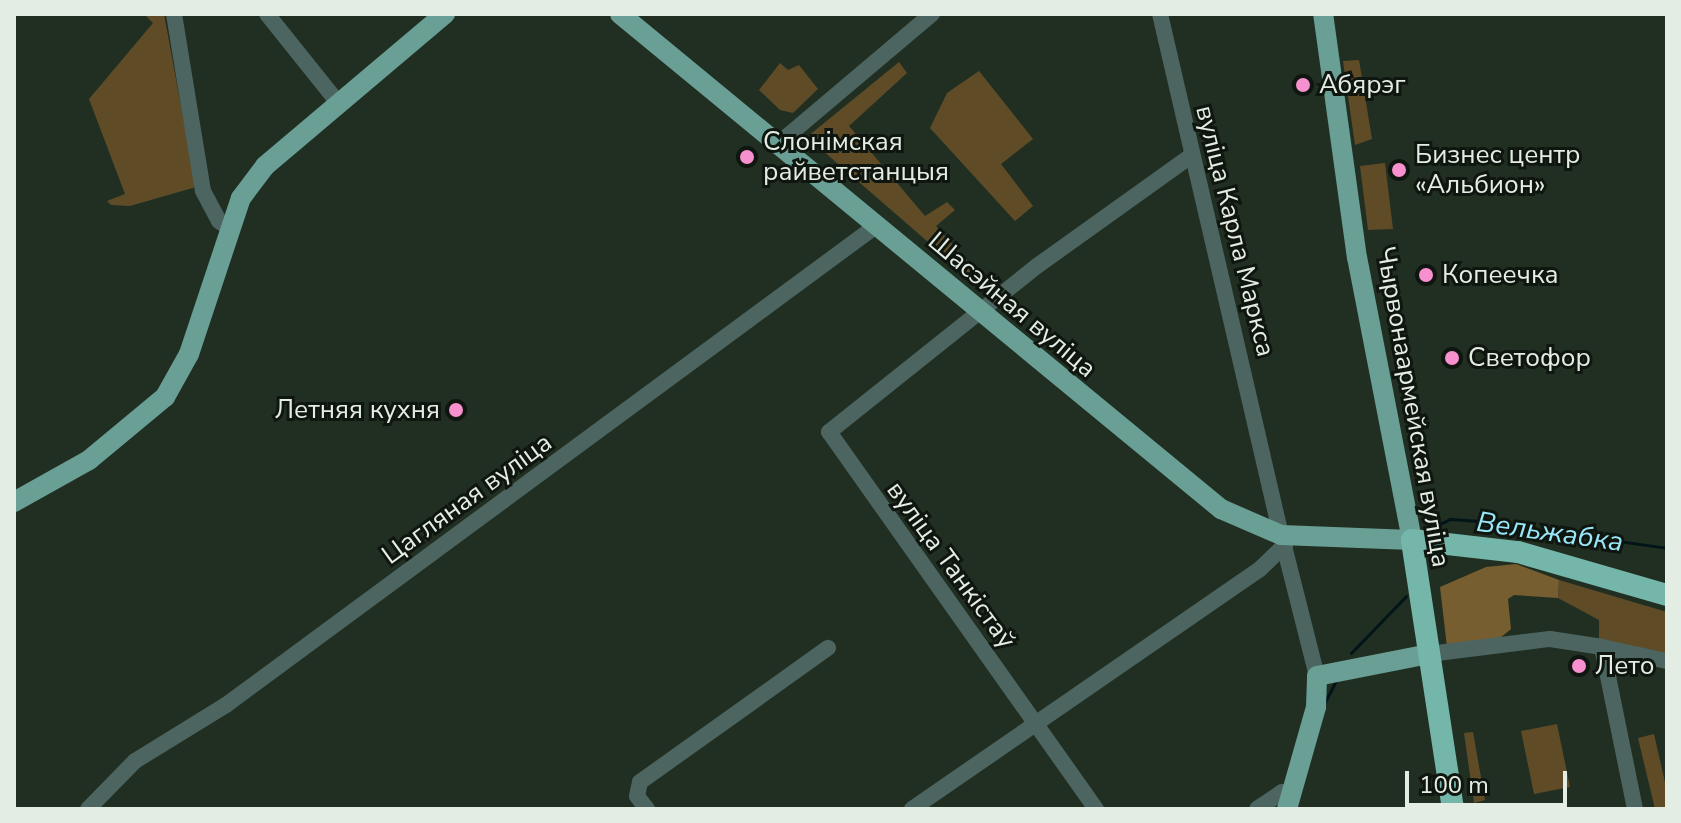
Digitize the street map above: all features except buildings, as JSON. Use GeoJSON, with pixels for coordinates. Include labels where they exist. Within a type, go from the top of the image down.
{"type":"FeatureCollection","features":[{"type":"Feature","properties":{"kind":"highway"},"geometry":{"type":"LineString","coordinates":[[1412,540],[1518,552],[1667,595]]}},
{"type":"Feature","properties":{"kind":"highway","name":"Чырвонаармейская вуліца"},"geometry":{"type":"LineString","coordinates":[[1412,540],[1453,809]]}},
{"type":"Feature","properties":{"kind":"main road"},"geometry":{"type":"LineString","coordinates":[[14,502],[89,460],[165,397],[189,354],[241,198],[265,166],[445,14]]}},
{"type":"Feature","properties":{"kind":"main road","name":"Шасэйная вуліца"},"geometry":{"type":"LineString","coordinates":[[620,14],[1196,490],[1246,522],[1283,540],[1412,540]]}},
{"type":"Feature","properties":{"kind":"main road","name":"Чырвонаармейская вуліца"},"geometry":{"type":"LineString","coordinates":[[1323,14],[1354,243],[1412,540]]}},
{"type":"Feature","properties":{"kind":"main road"},"geometry":{"type":"LineString","coordinates":[[1290,800],[1316,707],[1317,676],[1429,654]]}},
{"type":"Feature","properties":{"kind":"street"},"geometry":{"type":"LineString","coordinates":[[174,14],[203,191],[219,221],[229,228]]}},
{"type":"Feature","properties":{"kind":"street"},"geometry":{"type":"LineString","coordinates":[[267,14],[339,104]]}},
{"type":"Feature","properties":{"kind":"street"},"geometry":{"type":"LineString","coordinates":[[778,144],[932,14]]}},
{"type":"Feature","properties":{"kind":"street","name":"вуліца Карла Маркса"},"geometry":{"type":"LineString","coordinates":[[1160,14],[1189,157],[1266,458],[1317,676]]}},
{"type":"Feature","properties":{"kind":"street"},"geometry":{"type":"LineString","coordinates":[[981,312],[1135,191],[1189,157]]}},
{"type":"Feature","properties":{"kind":"street","name":"Цагляная вуліца"},"geometry":{"type":"LineString","coordinates":[[88,809],[135,761],[226,705],[876,226]]}},
{"type":"Feature","properties":{"kind":"street","name":"вуліца Танкістаў"},"geometry":{"type":"LineString","coordinates":[[981,312],[829,432],[1096,809]]}},
{"type":"Feature","properties":{"kind":"street"},"geometry":{"type":"LineString","coordinates":[[912,809],[1260,569],[1283,540]]}},
{"type":"Feature","properties":{"kind":"street"},"geometry":{"type":"LineString","coordinates":[[1429,654],[1550,639],[1667,661]]}},
{"type":"Feature","properties":{"kind":"street"},"geometry":{"type":"LineString","coordinates":[[1602,647],[1635,809]]}},
{"type":"Feature","properties":{"kind":"street"},"geometry":{"type":"LineString","coordinates":[[647,809],[637,796],[640,782],[828,648]]}},
{"type":"Feature","properties":{"kind":"street"},"geometry":{"type":"LineString","coordinates":[[1257,809],[1282,792],[1290,800]]}},
{"type":"Feature","properties":{"kind":"shaded area"},"geometry":{"type":"Polygon","coordinates":[[[144,14],[164,14],[196,187],[130,206],[111,205],[107,201],[125,194],[89,99],[153,23],[144,14]]]}},
{"type":"Feature","properties":{"kind":"shaded area"},"geometry":{"type":"Polygon","coordinates":[[[1359,60],[1372,139],[1355,145],[1343,61],[1359,60]]]}},
{"type":"Feature","properties":{"kind":"shaded area"},"geometry":{"type":"Polygon","coordinates":[[[899,62],[907,73],[849,126],[925,216],[947,202],[955,210],[936,226],[994,290],[988,294],[807,137],[899,62]]]}},
{"type":"Feature","properties":{"kind":"shaded area"},"geometry":{"type":"Polygon","coordinates":[[[780,63],[788,70],[799,65],[818,89],[793,113],[780,110],[759,90],[780,63]]]}},
{"type":"Feature","properties":{"kind":"shaded area"},"geometry":{"type":"Polygon","coordinates":[[[979,71],[1033,139],[1001,164],[1033,206],[1015,221],[930,128],[947,93],[979,71]]]}},
{"type":"Feature","properties":{"kind":"shaded area"},"geometry":{"type":"Polygon","coordinates":[[[1385,163],[1393,229],[1368,230],[1360,166],[1385,163]]]}},
{"type":"Feature","properties":{"kind":"shaded area"},"geometry":{"type":"Polygon","coordinates":[[[1516,564],[1559,580],[1558,598],[1514,595],[1508,599],[1511,629],[1500,638],[1447,647],[1440,587],[1486,567],[1516,564]]]}},
{"type":"Feature","properties":{"kind":"shaded area"},"geometry":{"type":"Polygon","coordinates":[[[1559,580],[1667,612],[1667,656],[1599,640],[1599,620],[1558,598],[1559,580]]]}},
{"type":"Feature","properties":{"kind":"shaded area"},"geometry":{"type":"Polygon","coordinates":[[[1557,724],[1570,787],[1534,794],[1521,731],[1557,724]]]}},
{"type":"Feature","properties":{"kind":"shaded area"},"geometry":{"type":"Polygon","coordinates":[[[1473,732],[1485,800],[1474,803],[1464,733],[1473,732]]]}},
{"type":"Feature","properties":{"kind":"shaded area"},"geometry":{"type":"Polygon","coordinates":[[[1654,734],[1667,791],[1667,809],[1655,809],[1638,738],[1654,734]]]}},
{"type":"Feature","properties":{"kind":"waterway","name":"Вельжабка"},"geometry":{"type":"LineString","coordinates":[[1434,527],[1450,519],[1476,521],[1667,548]]}},
{"type":"Feature","properties":{"kind":"waterway","name":"Вельжабка"},"geometry":{"type":"LineString","coordinates":[[1351,653],[1406,596]]}},
{"type":"Feature","properties":{"kind":"waterway","name":"Вельжабка"},"geometry":{"type":"LineString","coordinates":[[1325,702],[1336,680]]}},
{"type":"Feature","properties":{"kind":"place","name":"Абярэг"},"geometry":{"type":"Point","coordinates":[1303,85]}},
{"type":"Feature","properties":{"kind":"place","name":"Слонімская райветстанцыя"},"geometry":{"type":"Point","coordinates":[747,157]}},
{"type":"Feature","properties":{"kind":"place","name":"Бизнес центр «Альбион»"},"geometry":{"type":"Point","coordinates":[1399,170]}},
{"type":"Feature","properties":{"kind":"place","name":"Копеечка"},"geometry":{"type":"Point","coordinates":[1426,275]}},
{"type":"Feature","properties":{"kind":"place","name":"Светофор"},"geometry":{"type":"Point","coordinates":[1452,358]}},
{"type":"Feature","properties":{"kind":"place","name":"Летняя кухня"},"geometry":{"type":"Point","coordinates":[456,410]}},
{"type":"Feature","properties":{"kind":"place","name":"Лето"},"geometry":{"type":"Point","coordinates":[1579,666]}}]}
